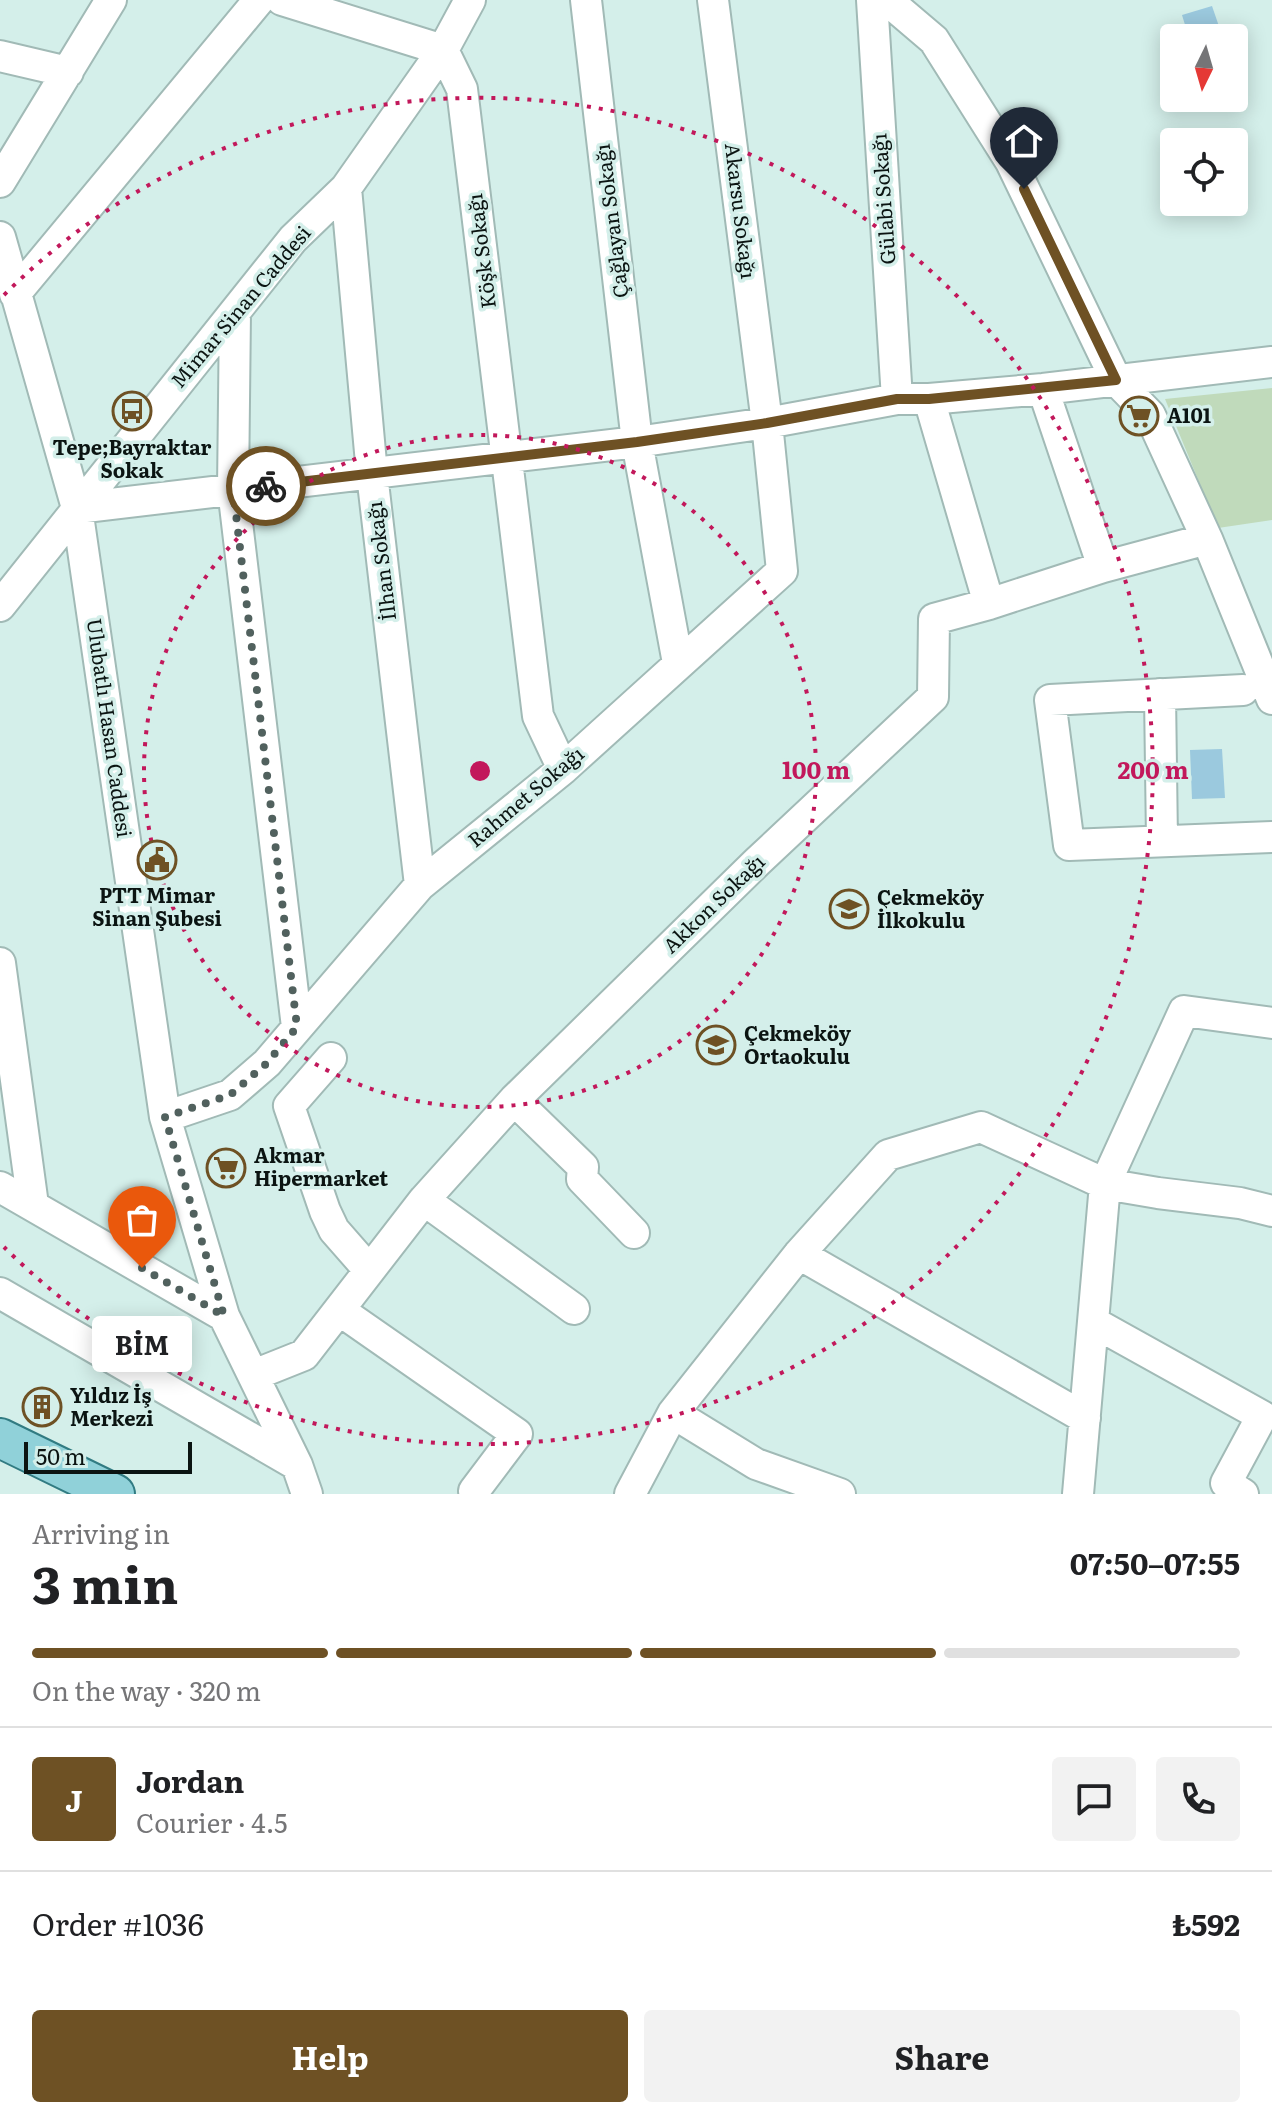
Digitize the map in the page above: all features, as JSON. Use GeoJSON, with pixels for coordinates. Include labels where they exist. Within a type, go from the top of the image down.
{"type":"FeatureCollection","features":[{"type":"Feature","properties":{"kind":"main road"},"geometry":{"type":"LineString","coordinates":[[0,1438],[115,1494]]}},
{"type":"Feature","properties":{"kind":"main road"},"geometry":{"type":"LineString","coordinates":[[0,1449],[77,1494]]}},
{"type":"Feature","properties":{"kind":"street"},"geometry":{"type":"LineString","coordinates":[[0,182],[111,0]]}},
{"type":"Feature","properties":{"kind":"street"},"geometry":{"type":"LineString","coordinates":[[15,294],[259,0]]}},
{"type":"Feature","properties":{"kind":"street"},"geometry":{"type":"LineString","coordinates":[[282,0],[443,50]]}},
{"type":"Feature","properties":{"kind":"street","name":"Mimar Sinan Caddesi"},"geometry":{"type":"LineString","coordinates":[[0,606],[293,239],[346,188],[443,50],[470,0]]}},
{"type":"Feature","properties":{"kind":"street","name":"Çağlayan Sokağı"},"geometry":{"type":"LineString","coordinates":[[586,0],[637,442],[678,663]]}},
{"type":"Feature","properties":{"kind":"street","name":"Akarsu Sokağı"},"geometry":{"type":"LineString","coordinates":[[713,0],[767,423]]}},
{"type":"Feature","properties":{"kind":"street","name":"Gülabi Sokağı"},"geometry":{"type":"LineString","coordinates":[[872,0],[897,399]]}},
{"type":"Feature","properties":{"kind":"street"},"geometry":{"type":"LineString","coordinates":[[887,0],[934,40],[1011,162],[1116,380],[1150,415],[1207,539],[1272,699]]}},
{"type":"Feature","properties":{"kind":"street","name":"Köşk Sokağı"},"geometry":{"type":"LineString","coordinates":[[443,50],[462,89],[538,716],[563,769]]}},
{"type":"Feature","properties":{"kind":"street"},"geometry":{"type":"LineString","coordinates":[[0,56],[68,72]]}},
{"type":"Feature","properties":{"kind":"street","name":"İlhan Sokağı"},"geometry":{"type":"LineString","coordinates":[[346,188],[372,474],[420,885]]}},
{"type":"Feature","properties":{"kind":"street","name":"Ulubatlı Hasan Caddesi"},"geometry":{"type":"LineString","coordinates":[[0,237],[77,508],[165,1117],[224,1316],[297,1465],[307,1494]]}},
{"type":"Feature","properties":{"kind":"street"},"geometry":{"type":"LineString","coordinates":[[235,312],[233,489],[297,1027]]}},
{"type":"Feature","properties":{"kind":"street"},"geometry":{"type":"LineString","coordinates":[[77,508],[637,442],[767,423],[897,399],[1043,389],[1272,362]]}},
{"type":"Feature","properties":{"kind":"street"},"geometry":{"type":"LineString","coordinates":[[1043,389],[1103,567]]}},
{"type":"Feature","properties":{"kind":"street"},"geometry":{"type":"LineString","coordinates":[[929,399],[989,604]]}},
{"type":"Feature","properties":{"kind":"street","name":"Rahmet Sokağı"},"geometry":{"type":"LineString","coordinates":[[165,1117],[230,1095],[267,1063],[420,885],[563,769],[782,571],[767,423]]}},
{"type":"Feature","properties":{"kind":"street","name":"Akkon Sokağı"},"geometry":{"type":"LineString","coordinates":[[254,1375],[304,1355],[424,1200],[514,1100],[757,862],[933,697],[934,619],[1207,539]]}},
{"type":"Feature","properties":{"kind":"street"},"geometry":{"type":"LineString","coordinates":[[1243,690],[1050,700],[1069,845],[1272,837]]}},
{"type":"Feature","properties":{"kind":"street"},"geometry":{"type":"LineString","coordinates":[[1160,694],[1162,841]]}},
{"type":"Feature","properties":{"kind":"street"},"geometry":{"type":"LineString","coordinates":[[0,963],[33,1205]]}},
{"type":"Feature","properties":{"kind":"street"},"geometry":{"type":"LineString","coordinates":[[1078,1494],[1105,1184],[1184,1011],[1272,1023]]}},
{"type":"Feature","properties":{"kind":"street"},"geometry":{"type":"LineString","coordinates":[[331,1058],[289,1106],[334,1230],[369,1270]]}},
{"type":"Feature","properties":{"kind":"street"},"geometry":{"type":"LineString","coordinates":[[514,1100],[583,1167],[582,1179],[634,1233]]}},
{"type":"Feature","properties":{"kind":"street"},"geometry":{"type":"LineString","coordinates":[[630,1494],[673,1413],[799,1254],[888,1155],[981,1127],[1105,1184],[1240,1203],[1272,1211]]}},
{"type":"Feature","properties":{"kind":"street"},"geometry":{"type":"LineString","coordinates":[[0,1187],[224,1316]]}},
{"type":"Feature","properties":{"kind":"street"},"geometry":{"type":"LineString","coordinates":[[424,1200],[574,1309]]}},
{"type":"Feature","properties":{"kind":"street"},"geometry":{"type":"LineString","coordinates":[[799,1254],[1085,1418]]}},
{"type":"Feature","properties":{"kind":"street"},"geometry":{"type":"LineString","coordinates":[[0,1293],[297,1465]]}},
{"type":"Feature","properties":{"kind":"street"},"geometry":{"type":"LineString","coordinates":[[339,1310],[517,1434],[474,1491]]}},
{"type":"Feature","properties":{"kind":"street"},"geometry":{"type":"LineString","coordinates":[[1093,1322],[1267,1407],[1226,1483],[1243,1494]]}},
{"type":"Feature","properties":{"kind":"street"},"geometry":{"type":"LineString","coordinates":[[673,1413],[756,1464],[840,1494]]}},
{"type":"Feature","properties":{"kind":"green space"},"geometry":{"type":"Polygon","coordinates":[[[1272,388],[1272,520],[1218,528],[1165,399],[1272,388]]]}},
{"type":"Feature","properties":{"kind":"water"},"geometry":{"type":"Polygon","coordinates":[[[1212,6],[1218,24],[1185,24],[1182,15],[1212,6]]]}},
{"type":"Feature","properties":{"kind":"water"},"geometry":{"type":"Polygon","coordinates":[[[1222,749],[1225,798],[1192,799],[1190,750],[1222,749]]]}},
{"type":"Feature","properties":{"kind":"way so far"},"geometry":{"type":"LineString","coordinates":[[142,1268],[224,1316],[165,1117],[230,1095],[267,1063],[297,1027],[233,489],[266,486]]}},
{"type":"Feature","properties":{"kind":"place","name":"Tepe;Bayraktar Sokak"},"geometry":{"type":"Point","coordinates":[132,411]}},
{"type":"Feature","properties":{"kind":"place","name":"A101"},"geometry":{"type":"Point","coordinates":[1139,416]}},
{"type":"Feature","properties":{"kind":"place","name":"PTT Mimar Sinan Şubesi"},"geometry":{"type":"Point","coordinates":[157,860]}},
{"type":"Feature","properties":{"kind":"place","name":"Çekmeköy İlkokulu"},"geometry":{"type":"Point","coordinates":[849,909]}},
{"type":"Feature","properties":{"kind":"place","name":"Çekmeköy Ortaokulu"},"geometry":{"type":"Point","coordinates":[716,1045]}},
{"type":"Feature","properties":{"kind":"place","name":"Akmar Hipermarket"},"geometry":{"type":"Point","coordinates":[226,1168]}},
{"type":"Feature","properties":{"kind":"place","name":"BİM"},"geometry":{"type":"Point","coordinates":[142,1268]}},
{"type":"Feature","properties":{"kind":"place","name":"Yıldız İş Merkezi"},"geometry":{"type":"Point","coordinates":[42,1407]}},
{"type":"Feature","properties":{"kind":"route"},"geometry":{"type":"LineString","coordinates":[[266,486],[637,442],[767,423],[897,399],[929,399],[1116,380],[1024,189]]}}]}
